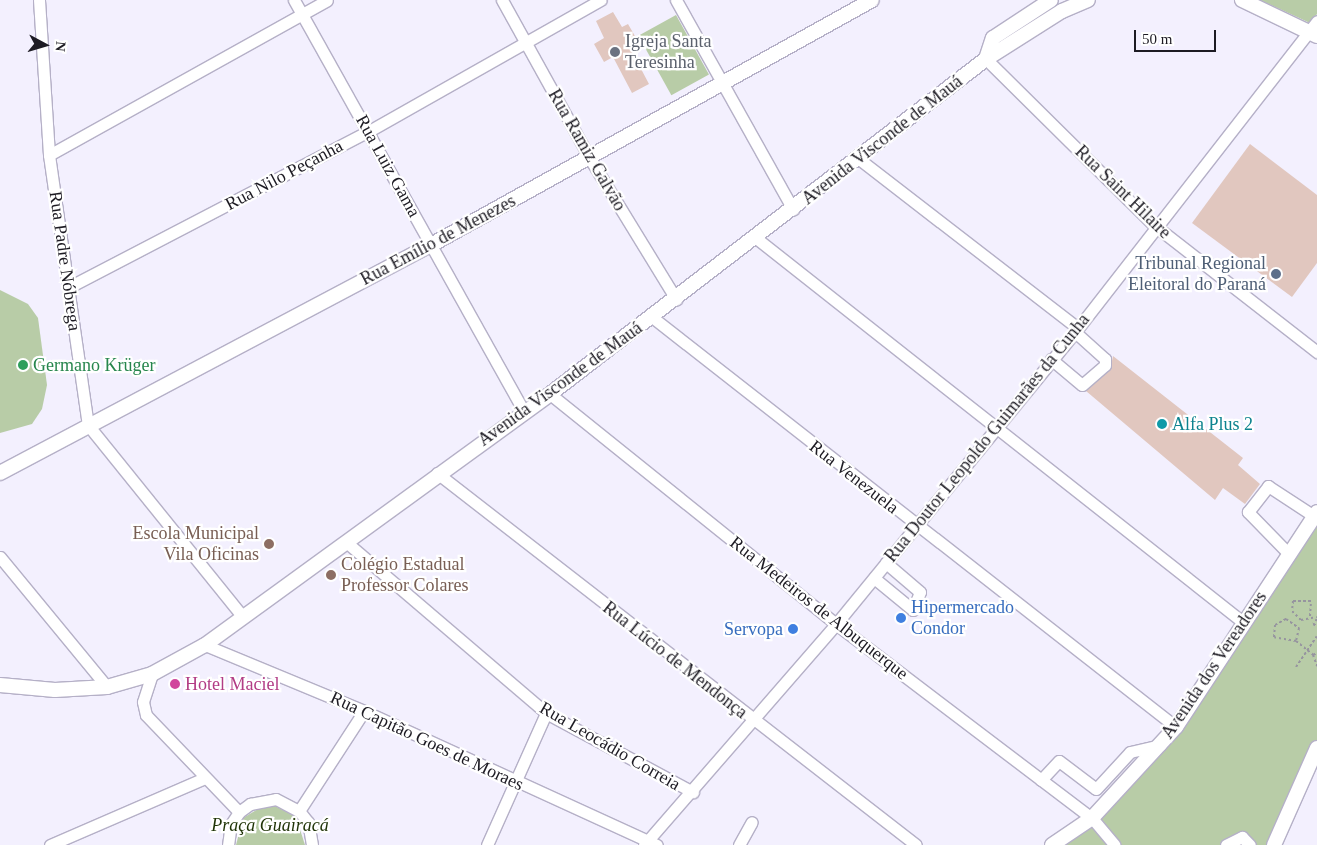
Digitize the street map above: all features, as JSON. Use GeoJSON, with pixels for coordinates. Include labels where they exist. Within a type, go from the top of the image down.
{"type":"FeatureCollection","features":[{"type":"Feature","properties":{"kind":"main road","name":"Rua Emílio de Menezes"},"geometry":{"type":"LineString","coordinates":[[0,473],[431,245],[720,82],[872,0]]}},
{"type":"Feature","properties":{"kind":"main road"},"geometry":{"type":"LineString","coordinates":[[986,59],[993,38],[1052,0]]}},
{"type":"Feature","properties":{"kind":"main road","name":"Avenida Visconde de Mauá"},"geometry":{"type":"LineString","coordinates":[[0,685],[55,690],[107,687],[152,674],[205,645],[437,473],[550,394],[756,238],[986,59],[1062,11],[1088,0]]}},
{"type":"Feature","properties":{"kind":"main road"},"geometry":{"type":"LineString","coordinates":[[1242,0],[1313,34]]}},
{"type":"Feature","properties":{"kind":"main road","name":"Avenida dos Vereadores"},"geometry":{"type":"LineString","coordinates":[[1052,845],[1092,818],[1176,727],[1316,514]]}},
{"type":"Feature","properties":{"kind":"main road"},"geometry":{"type":"LineString","coordinates":[[1274,845],[1316,750]]}},
{"type":"Feature","properties":{"kind":"street","name":"Rua Padre Nóbrega"},"geometry":{"type":"LineString","coordinates":[[39,0],[49,155],[88,425]]}},
{"type":"Feature","properties":{"kind":"street","name":"Rua Luiz Gama"},"geometry":{"type":"LineString","coordinates":[[294,0],[369,131],[524,412]]}},
{"type":"Feature","properties":{"kind":"street"},"geometry":{"type":"LineString","coordinates":[[49,155],[327,0]]}},
{"type":"Feature","properties":{"kind":"street","name":"Rua Ramiz Galvão"},"geometry":{"type":"LineString","coordinates":[[502,0],[589,157],[676,299]]}},
{"type":"Feature","properties":{"kind":"street","name":"Rua Nilo Peçanha"},"geometry":{"type":"LineString","coordinates":[[69,287],[369,131],[601,0]]}},
{"type":"Feature","properties":{"kind":"street"},"geometry":{"type":"LineString","coordinates":[[676,0],[720,82],[793,209]]}},
{"type":"Feature","properties":{"kind":"street","name":"Rua Doutor Leopoldo Guimarães da Cunha"},"geometry":{"type":"LineString","coordinates":[[649,844],[836,624],[1076,330],[1154,225],[1313,34],[1317,21]]}},
{"type":"Feature","properties":{"kind":"street","name":"Rua Saint Hilaire"},"geometry":{"type":"LineString","coordinates":[[986,59],[1154,225],[1317,352]]}},
{"type":"Feature","properties":{"kind":"street"},"geometry":{"type":"LineString","coordinates":[[859,158],[1076,330],[1105,359],[1105,365],[1082,385],[1051,359]]}},
{"type":"Feature","properties":{"kind":"street"},"geometry":{"type":"LineString","coordinates":[[756,238],[994,429],[1244,623]]}},
{"type":"Feature","properties":{"kind":"street","name":"Rua Venezuela"},"geometry":{"type":"LineString","coordinates":[[652,317],[916,526],[1176,727]]}},
{"type":"Feature","properties":{"kind":"street","name":"Rua Medeiros de Albuquerque"},"geometry":{"type":"LineString","coordinates":[[550,394],[836,624],[1092,818],[1115,845]]}},
{"type":"Feature","properties":{"kind":"street"},"geometry":{"type":"LineString","coordinates":[[88,425],[244,617]]}},
{"type":"Feature","properties":{"kind":"street","name":"Rua Lúcio de Mendonça"},"geometry":{"type":"LineString","coordinates":[[437,473],[754,722],[916,845]]}},
{"type":"Feature","properties":{"kind":"street"},"geometry":{"type":"LineString","coordinates":[[1289,554],[1248,512],[1268,486],[1316,514]]}},
{"type":"Feature","properties":{"kind":"street","name":"Rua Leocádio Correia"},"geometry":{"type":"LineString","coordinates":[[346,542],[546,713],[693,792]]}},
{"type":"Feature","properties":{"kind":"street"},"geometry":{"type":"LineString","coordinates":[[0,557],[107,687]]}},
{"type":"Feature","properties":{"kind":"street"},"geometry":{"type":"LineString","coordinates":[[874,578],[913,610],[920,592],[886,563]]}},
{"type":"Feature","properties":{"kind":"street","name":"Rua Capitão Goes de Moraes"},"geometry":{"type":"LineString","coordinates":[[205,645],[364,711],[649,844]]}},
{"type":"Feature","properties":{"kind":"street"},"geometry":{"type":"LineString","coordinates":[[152,674],[143,702],[146,715],[239,812]]}},
{"type":"Feature","properties":{"kind":"street"},"geometry":{"type":"LineString","coordinates":[[299,811],[364,711]]}},
{"type":"Feature","properties":{"kind":"street"},"geometry":{"type":"LineString","coordinates":[[486,845],[546,713]]}},
{"type":"Feature","properties":{"kind":"street"},"geometry":{"type":"LineString","coordinates":[[1041,780],[1059,761],[1096,789],[1130,752],[1160,745]]}},
{"type":"Feature","properties":{"kind":"street"},"geometry":{"type":"LineString","coordinates":[[50,845],[205,778]]}},
{"type":"Feature","properties":{"kind":"street"},"geometry":{"type":"LineString","coordinates":[[228,845],[231,824],[239,812],[250,804],[276,799],[299,811],[308,822],[312,845]]}},
{"type":"Feature","properties":{"kind":"street"},"geometry":{"type":"LineString","coordinates":[[739,845],[752,822]]}},
{"type":"Feature","properties":{"kind":"street"},"geometry":{"type":"LineString","coordinates":[[1226,845],[1242,837],[1250,845]]}},
{"type":"Feature","properties":{"kind":"path"},"geometry":{"type":"LineString","coordinates":[[1310,616],[1311,601],[1293,601],[1292,611],[1301,620],[1310,616],[1317,618],[1313,624],[1317,626]]}},
{"type":"Feature","properties":{"kind":"path"},"geometry":{"type":"LineString","coordinates":[[1296,641],[1299,628],[1286,619],[1275,625],[1274,637],[1296,641],[1313,655],[1317,666]]}},
{"type":"Feature","properties":{"kind":"path"},"geometry":{"type":"LineString","coordinates":[[1296,667],[1317,636]]}},
{"type":"Feature","properties":{"kind":"path"},"geometry":{"type":"LineString","coordinates":[[1313,655],[1317,653]]}},
{"type":"Feature","properties":{"kind":"green space"},"geometry":{"type":"Polygon","coordinates":[[[1260,0],[1317,0],[1317,14],[1310,23],[1260,0]]]}},
{"type":"Feature","properties":{"kind":"green space"},"geometry":{"type":"Polygon","coordinates":[[[676,15],[709,74],[671,95],[638,36],[676,15]]]}},
{"type":"Feature","properties":{"kind":"green space","name":"Germano Krüger"},"geometry":{"type":"Polygon","coordinates":[[[0,290],[28,304],[38,318],[47,385],[42,409],[32,424],[0,433],[0,290]]]}},
{"type":"Feature","properties":{"kind":"green space"},"geometry":{"type":"Polygon","coordinates":[[[1317,520],[1317,740],[1270,845],[1057,845],[1178,728],[1317,520]]]}},
{"type":"Feature","properties":{"kind":"green space","name":"Praça Guairacá"},"geometry":{"type":"Polygon","coordinates":[[[263,806],[275,806],[296,817],[305,845],[236,845],[243,818],[263,806]]]}},
{"type":"Feature","properties":{"kind":"building","name":"Igreja Santa Teresinha"},"geometry":{"type":"Polygon","coordinates":[[[613,12],[622,27],[628,24],[639,43],[630,48],[649,84],[632,93],[613,57],[604,62],[594,44],[604,38],[596,21],[613,12]]]}},
{"type":"Feature","properties":{"kind":"building"},"geometry":{"type":"Polygon","coordinates":[[[1250,144],[1317,195],[1317,263],[1292,297],[1192,223],[1250,144]]]}},
{"type":"Feature","properties":{"kind":"building","name":"Alfa Plus 2"},"geometry":{"type":"Polygon","coordinates":[[[1113,356],[1243,458],[1238,465],[1260,484],[1245,504],[1223,488],[1215,500],[1086,391],[1110,370],[1113,356]]]}},
{"type":"Feature","properties":{"kind":"place","name":"Igreja Santa Teresinha"},"geometry":{"type":"Point","coordinates":[615,52]}},
{"type":"Feature","properties":{"kind":"place","name":"Tribunal Regional Eleitoral do Paraná"},"geometry":{"type":"Point","coordinates":[1276,274]}},
{"type":"Feature","properties":{"kind":"place","name":"Germano Krüger"},"geometry":{"type":"Point","coordinates":[23,365]}},
{"type":"Feature","properties":{"kind":"place","name":"Alfa Plus 2"},"geometry":{"type":"Point","coordinates":[1162,424]}},
{"type":"Feature","properties":{"kind":"place","name":"Escola Municipal Vila Oficinas"},"geometry":{"type":"Point","coordinates":[269,544]}},
{"type":"Feature","properties":{"kind":"place","name":"Colégio Estadual Professor Colares"},"geometry":{"type":"Point","coordinates":[331,575]}},
{"type":"Feature","properties":{"kind":"place","name":"Hipermercado Condor"},"geometry":{"type":"Point","coordinates":[901,618]}},
{"type":"Feature","properties":{"kind":"place","name":"Servopa"},"geometry":{"type":"Point","coordinates":[793,629]}},
{"type":"Feature","properties":{"kind":"place","name":"Hotel Maciel"},"geometry":{"type":"Point","coordinates":[175,684]}}]}
